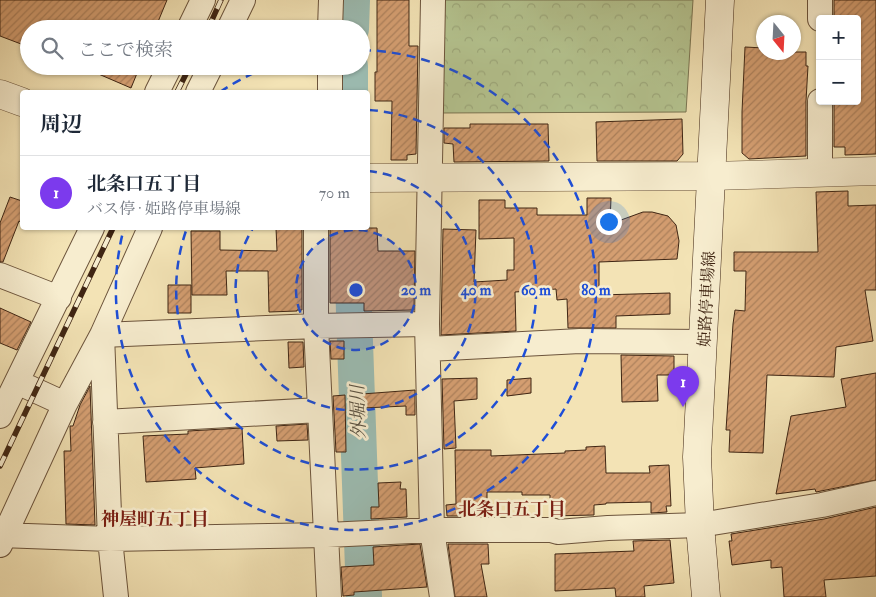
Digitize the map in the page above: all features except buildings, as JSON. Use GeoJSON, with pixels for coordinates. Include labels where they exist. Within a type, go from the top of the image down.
{"type":"FeatureCollection","features":[{"type":"Feature","properties":{"kind":"main road","name":"姫路停車場線"},"geometry":{"type":"LineString","coordinates":[[706,597],[697,457],[720,0]]}},
{"type":"Feature","properties":{"kind":"main road"},"geometry":{"type":"LineString","coordinates":[[0,94],[20,101]]}},
{"type":"Feature","properties":{"kind":"main road"},"geometry":{"type":"LineString","coordinates":[[370,178],[712,176],[876,171]]}},
{"type":"Feature","properties":{"kind":"street"},"geometry":{"type":"LineString","coordinates":[[193,20],[203,0]]}},
{"type":"Feature","properties":{"kind":"street"},"geometry":{"type":"LineString","coordinates":[[233,20],[243,0]]}},
{"type":"Feature","properties":{"kind":"street"},"geometry":{"type":"LineString","coordinates":[[330,20],[331,0]]}},
{"type":"Feature","properties":{"kind":"street"},"geometry":{"type":"LineString","coordinates":[[433,0],[426,324],[432,530],[442,597]]}},
{"type":"Feature","properties":{"kind":"street"},"geometry":{"type":"LineString","coordinates":[[820,0],[820,15]]}},
{"type":"Feature","properties":{"kind":"street"},"geometry":{"type":"LineString","coordinates":[[158,90],[166,75]]}},
{"type":"Feature","properties":{"kind":"street"},"geometry":{"type":"LineString","coordinates":[[199,90],[206,75]]}},
{"type":"Feature","properties":{"kind":"street"},"geometry":{"type":"LineString","coordinates":[[330,75],[330,90]]}},
{"type":"Feature","properties":{"kind":"street"},"geometry":{"type":"LineString","coordinates":[[820,105],[820,174]]}},
{"type":"Feature","properties":{"kind":"street"},"geometry":{"type":"LineString","coordinates":[[64,404],[7,397],[59,298],[91,230]]}},
{"type":"Feature","properties":{"kind":"street"},"geometry":{"type":"LineString","coordinates":[[149,230],[102,335],[64,404],[1,538],[338,535],[432,530],[551,530],[558,532],[608,528],[700,525],[876,494]]}},
{"type":"Feature","properties":{"kind":"street"},"geometry":{"type":"LineString","coordinates":[[316,230],[316,326],[319,410],[338,535],[329,597]]}},
{"type":"Feature","properties":{"kind":"street"},"geometry":{"type":"LineString","coordinates":[[0,275],[59,298]]}},
{"type":"Feature","properties":{"kind":"street"},"geometry":{"type":"LineString","coordinates":[[102,335],[316,326],[426,324]]}},
{"type":"Feature","properties":{"kind":"street"},"geometry":{"type":"LineString","coordinates":[[102,335],[110,538],[116,597]]}},
{"type":"Feature","properties":{"kind":"street"},"geometry":{"type":"LineString","coordinates":[[428,349],[580,341],[704,342]]}},
{"type":"Feature","properties":{"kind":"street"},"geometry":{"type":"LineString","coordinates":[[105,422],[319,410]]}},
{"type":"Feature","properties":{"kind":"green space"},"geometry":{"type":"Polygon","coordinates":[[[441,0],[693,0],[686,112],[440,113],[441,0]]]}},
{"type":"Feature","properties":{"kind":"waterway","name":"外堀川"},"geometry":{"type":"LineString","coordinates":[[351,20],[352,0]]}},
{"type":"Feature","properties":{"kind":"waterway","name":"外堀川"},"geometry":{"type":"LineString","coordinates":[[350,75],[350,90]]}},
{"type":"Feature","properties":{"kind":"waterway","name":"外堀川"},"geometry":{"type":"LineString","coordinates":[[352,230],[364,597]]}},
{"type":"Feature","properties":{"kind":"railway"},"geometry":{"type":"LineString","coordinates":[[212,20],[221,0]]}},
{"type":"Feature","properties":{"kind":"railway"},"geometry":{"type":"LineString","coordinates":[[178,90],[186,75]]}},
{"type":"Feature","properties":{"kind":"railway"},"geometry":{"type":"LineString","coordinates":[[0,466],[112,230]]}},
{"type":"Feature","properties":{"kind":"place","name":"北条口五丁目"},"geometry":{"type":"Point","coordinates":[683,407]}},
{"type":"Feature","properties":{"kind":"district","name":"北条口五丁目"},"geometry":{"type":"Point","coordinates":[512,509]}},
{"type":"Feature","properties":{"kind":"district","name":"神屋町五丁目"},"geometry":{"type":"Point","coordinates":[155,519]}}]}
